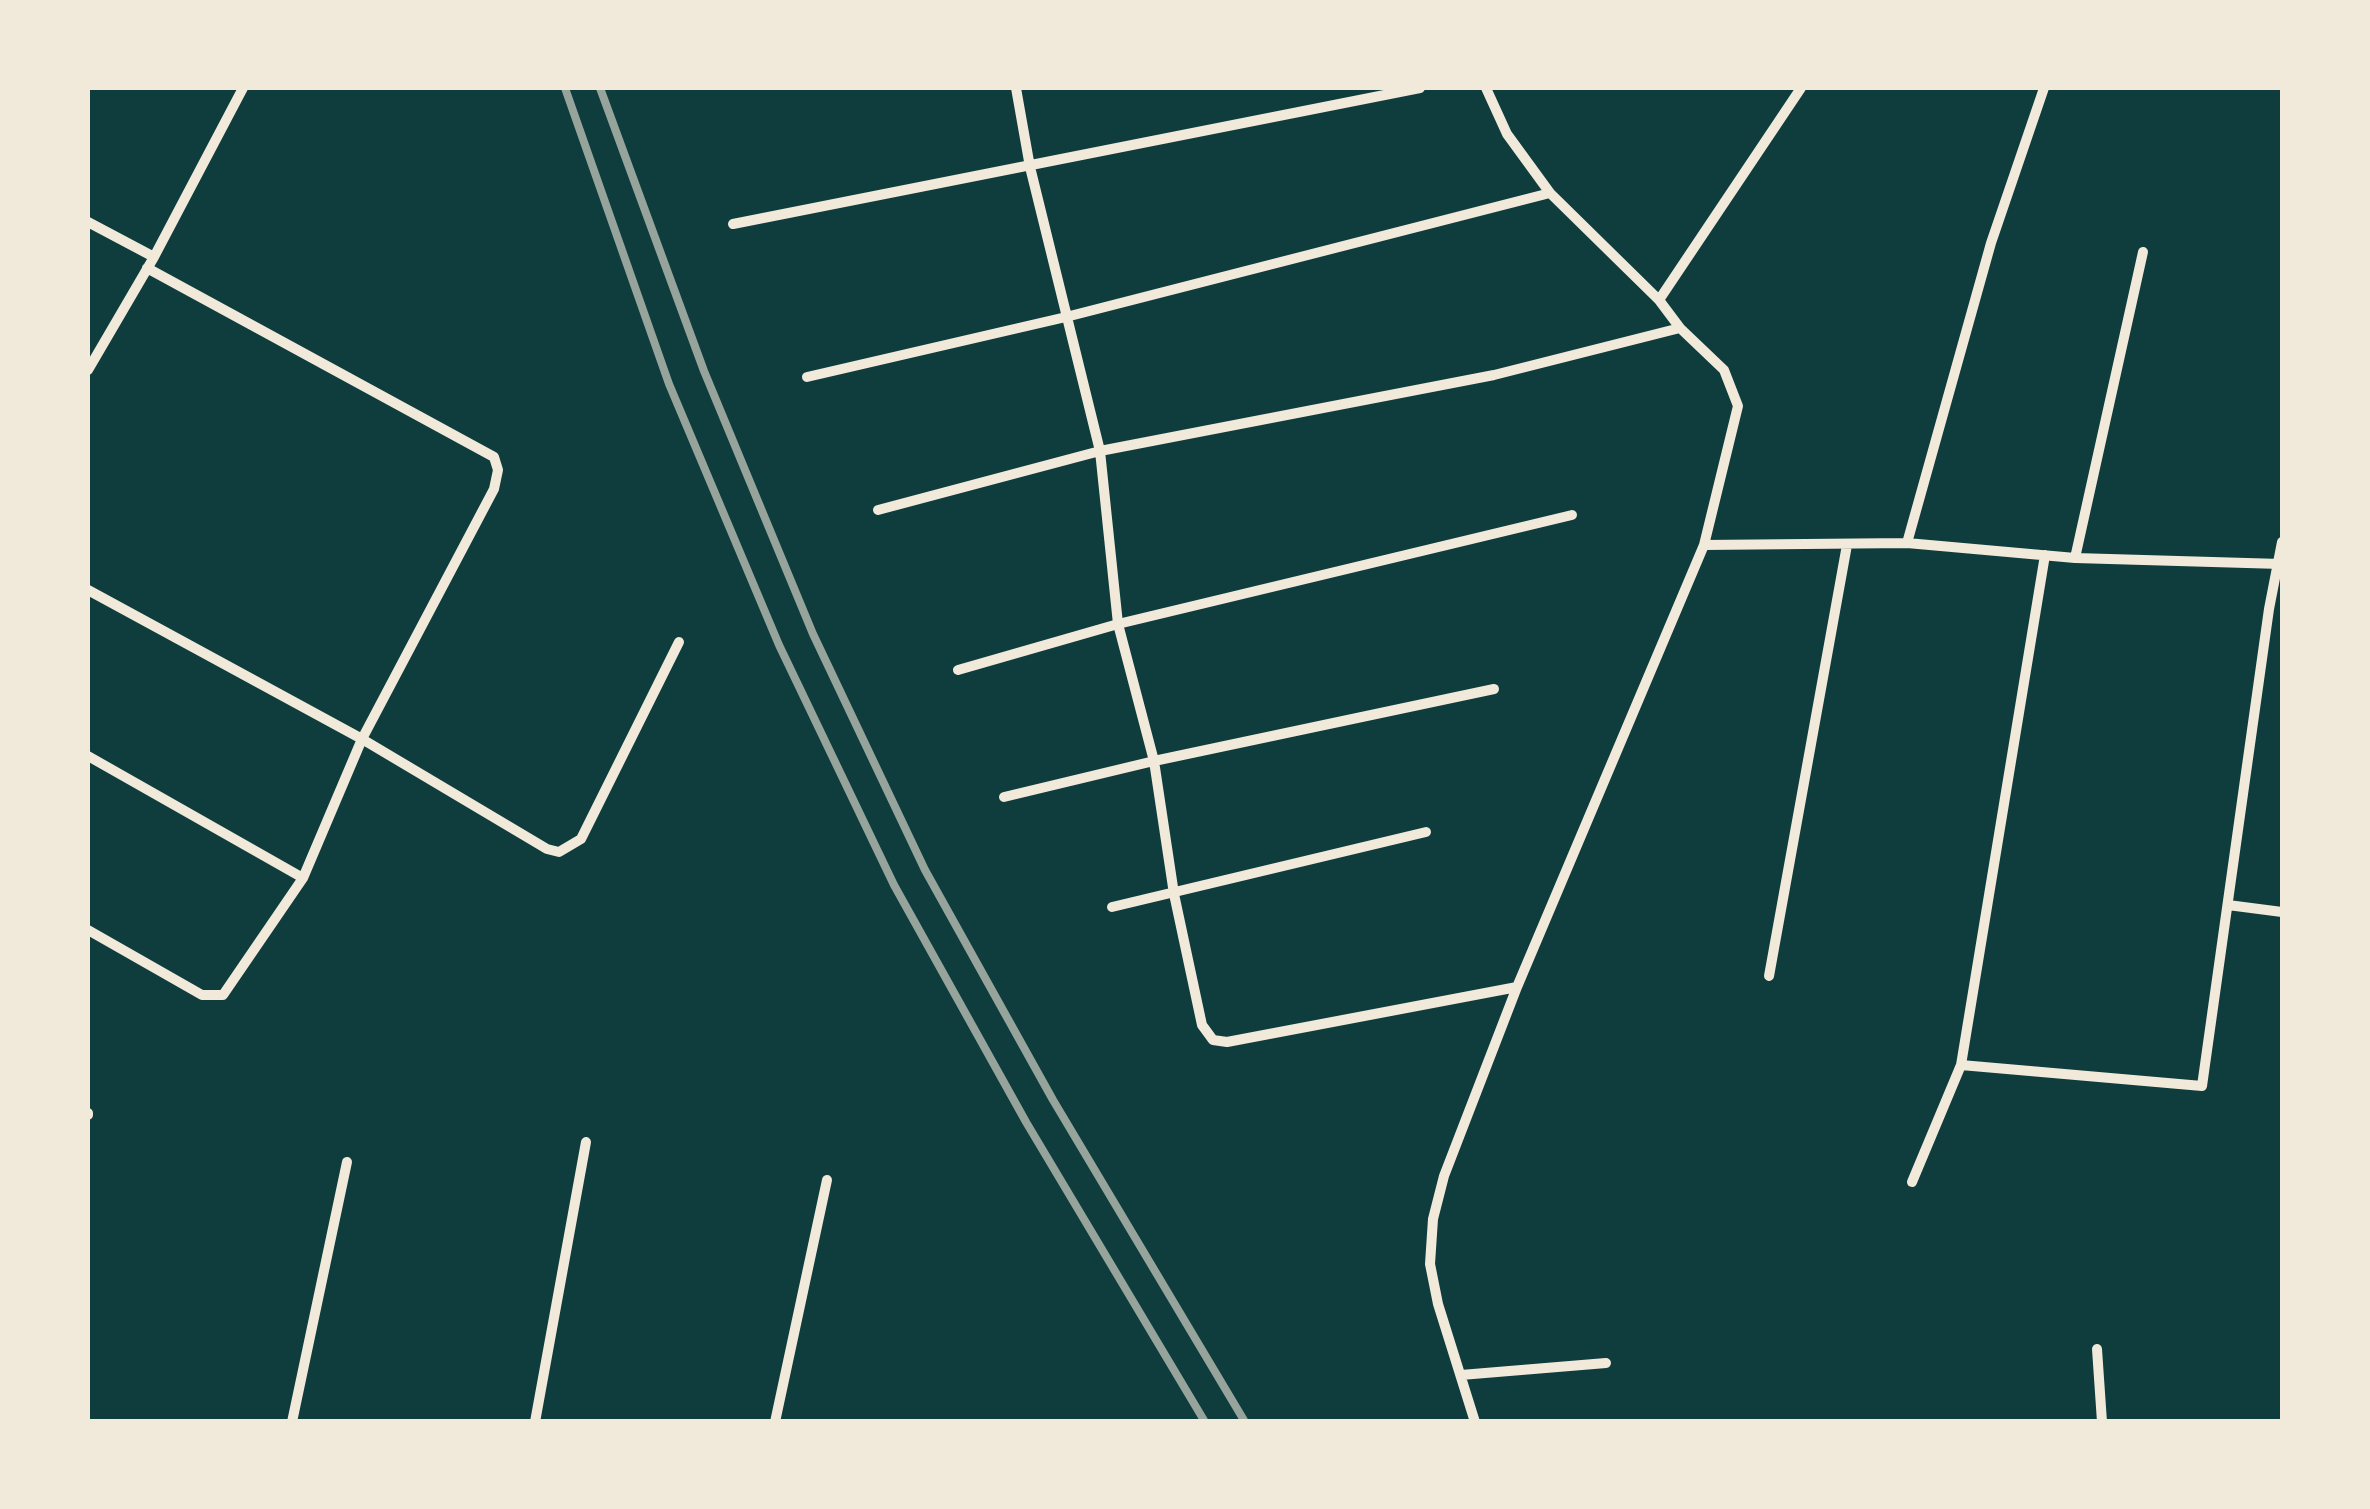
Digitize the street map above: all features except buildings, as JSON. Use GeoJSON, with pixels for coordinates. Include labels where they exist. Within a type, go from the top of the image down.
{"type":"FeatureCollection","features":[{"type":"Feature","properties":{"kind":"street"},"geometry":{"type":"LineString","coordinates":[[88,370],[244,88]]}},
{"type":"Feature","properties":{"kind":"street"},"geometry":{"type":"LineString","coordinates":[[1016,88],[1030,167],[1100,452],[1118,624],[1154,760],[1174,894],[1202,1025],[1213,1040],[1228,1042],[1517,987]]}},
{"type":"Feature","properties":{"kind":"street"},"geometry":{"type":"LineString","coordinates":[[734,224],[1420,88]]}},
{"type":"Feature","properties":{"kind":"street"},"geometry":{"type":"LineString","coordinates":[[1475,1422],[1438,1304],[1430,1264],[1433,1220],[1444,1176],[1517,987],[1704,545],[1738,406],[1724,370],[1550,193],[1506,134],[1486,88]]}},
{"type":"Feature","properties":{"kind":"street"},"geometry":{"type":"LineString","coordinates":[[1659,300],[1800,88]]}},
{"type":"Feature","properties":{"kind":"street"},"geometry":{"type":"LineString","coordinates":[[1908,543],[1991,243],[2044,88]]}},
{"type":"Feature","properties":{"kind":"street"},"geometry":{"type":"LineString","coordinates":[[807,377],[1066,316],[1550,193]]}},
{"type":"Feature","properties":{"kind":"street"},"geometry":{"type":"LineString","coordinates":[[88,222],[150,262],[494,457],[498,470],[494,488],[362,739],[303,878],[223,995],[202,995],[88,930]]}},
{"type":"Feature","properties":{"kind":"street"},"geometry":{"type":"LineString","coordinates":[[2075,558],[2143,252]]}},
{"type":"Feature","properties":{"kind":"street"},"geometry":{"type":"LineString","coordinates":[[878,510],[1100,452],[1494,376],[1680,328]]}},
{"type":"Feature","properties":{"kind":"street"},"geometry":{"type":"LineString","coordinates":[[958,670],[1118,624],[1572,515]]}},
{"type":"Feature","properties":{"kind":"street"},"geometry":{"type":"LineString","coordinates":[[1961,1065],[2202,1086],[2269,609],[2282,542]]}},
{"type":"Feature","properties":{"kind":"street"},"geometry":{"type":"LineString","coordinates":[[1704,545],[1908,543],[2075,558],[2280,564]]}},
{"type":"Feature","properties":{"kind":"street"},"geometry":{"type":"LineString","coordinates":[[1769,976],[1847,544]]}},
{"type":"Feature","properties":{"kind":"street"},"geometry":{"type":"LineString","coordinates":[[1912,1182],[1961,1065],[2045,555]]}},
{"type":"Feature","properties":{"kind":"street"},"geometry":{"type":"LineString","coordinates":[[88,590],[362,739],[547,849],[559,852],[581,840],[680,642]]}},
{"type":"Feature","properties":{"kind":"street"},"geometry":{"type":"LineString","coordinates":[[1004,796],[1154,760],[1494,689]]}},
{"type":"Feature","properties":{"kind":"street"},"geometry":{"type":"LineString","coordinates":[[88,756],[303,878]]}},
{"type":"Feature","properties":{"kind":"street"},"geometry":{"type":"LineString","coordinates":[[1112,907],[1426,832]]}},
{"type":"Feature","properties":{"kind":"street"},"geometry":{"type":"LineString","coordinates":[[2228,906],[2282,912]]}},
{"type":"Feature","properties":{"kind":"street"},"geometry":{"type":"LineString","coordinates":[[535,1422],[586,1142]]}},
{"type":"Feature","properties":{"kind":"street"},"geometry":{"type":"LineString","coordinates":[[292,1422],[347,1162]]}},
{"type":"Feature","properties":{"kind":"street"},"geometry":{"type":"LineString","coordinates":[[775,1422],[827,1180]]}},
{"type":"Feature","properties":{"kind":"street"},"geometry":{"type":"LineString","coordinates":[[2097,1349],[2102,1422]]}},
{"type":"Feature","properties":{"kind":"street"},"geometry":{"type":"LineString","coordinates":[[1461,1376],[1606,1363]]}},
{"type":"Feature","properties":{"kind":"railway"},"geometry":{"type":"LineString","coordinates":[[565,88],[669,384],[779,645],[894,885],[1026,1122],[1205,1422]]}},
{"type":"Feature","properties":{"kind":"railway"},"geometry":{"type":"LineString","coordinates":[[600,88],[704,371],[813,634],[925,870],[1053,1100],[1245,1422]]}}]}
